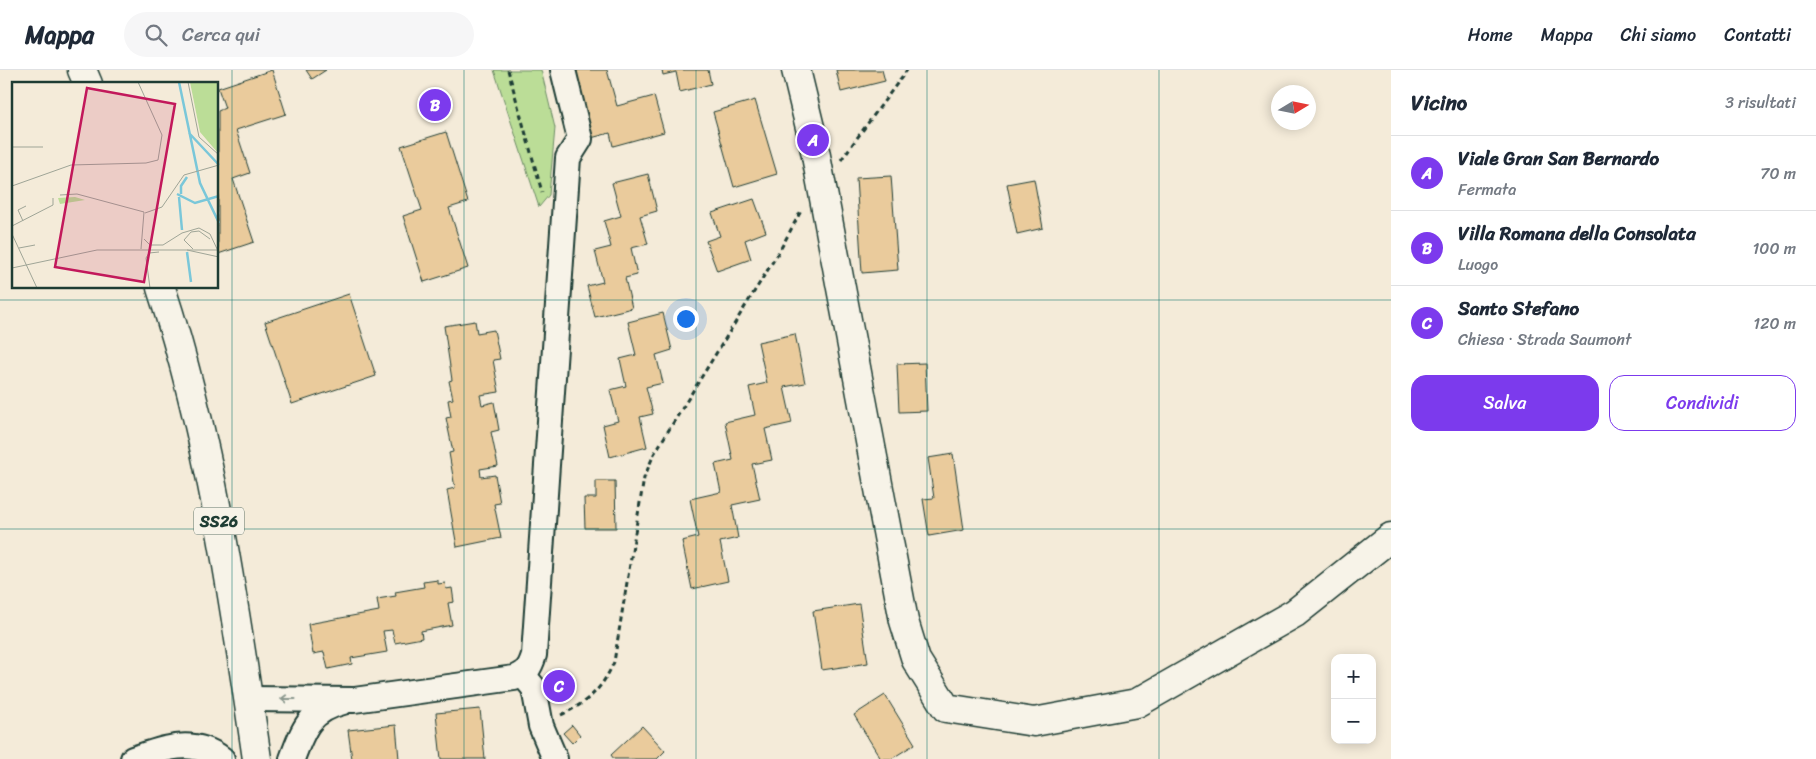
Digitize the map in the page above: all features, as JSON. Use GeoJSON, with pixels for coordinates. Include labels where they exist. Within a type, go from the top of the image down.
{"type":"FeatureCollection","features":[{"type":"Feature","properties":{"kind":"main road"},"geometry":{"type":"LineString","coordinates":[[82,70],[87,82]]}},
{"type":"Feature","properties":{"kind":"main road"},"geometry":{"type":"LineString","coordinates":[[796,70],[820,176],[904,621],[916,660],[946,708],[1034,722],[1137,703],[1295,613],[1391,537]]}},
{"type":"Feature","properties":{"kind":"main road","name":"SS26"},"geometry":{"type":"LineString","coordinates":[[160,289],[208,465],[228,567],[257,759]]}},
{"type":"Feature","properties":{"kind":"street"},"geometry":{"type":"LineString","coordinates":[[292,759],[314,714],[328,706],[354,700],[514,678],[523,675],[530,668],[534,656],[568,158],[580,139],[563,70]]}},
{"type":"Feature","properties":{"kind":"street"},"geometry":{"type":"LineString","coordinates":[[523,675],[534,688],[541,726],[555,759]]}},
{"type":"Feature","properties":{"kind":"street"},"geometry":{"type":"LineString","coordinates":[[248,699],[354,700]]}},
{"type":"Feature","properties":{"kind":"street"},"geometry":{"type":"LineString","coordinates":[[133,759],[159,750],[185,745],[211,750],[222,759]]}},
{"type":"Feature","properties":{"kind":"path"},"geometry":{"type":"LineString","coordinates":[[508,70],[542,193]]}},
{"type":"Feature","properties":{"kind":"path"},"geometry":{"type":"LineString","coordinates":[[820,176],[832,172],[907,70]]}},
{"type":"Feature","properties":{"kind":"path"},"geometry":{"type":"LineString","coordinates":[[541,726],[573,710],[606,681],[614,662],[644,478],[654,454],[780,250],[805,202]]}},
{"type":"Feature","properties":{"kind":"green space"},"geometry":{"type":"Polygon","coordinates":[[[494,70],[541,70],[555,128],[549,195],[539,207],[494,70]]]}},
{"type":"Feature","properties":{"kind":"building"},"geometry":{"type":"Polygon","coordinates":[[[272,70],[286,114],[236,130],[250,173],[233,179],[254,242],[219,254],[219,111],[225,108],[219,88],[272,70]]]}},
{"type":"Feature","properties":{"kind":"building"},"geometry":{"type":"Polygon","coordinates":[[[306,70],[326,70],[312,79],[306,70]]]}},
{"type":"Feature","properties":{"kind":"building"},"geometry":{"type":"Polygon","coordinates":[[[573,70],[607,70],[617,106],[654,96],[664,132],[613,146],[610,133],[591,138],[573,70]]]}},
{"type":"Feature","properties":{"kind":"building"},"geometry":{"type":"Polygon","coordinates":[[[662,70],[708,70],[711,84],[680,92],[676,72],[663,75],[662,70]]]}},
{"type":"Feature","properties":{"kind":"building"},"geometry":{"type":"Polygon","coordinates":[[[836,70],[882,70],[885,81],[841,92],[836,70]]]}},
{"type":"Feature","properties":{"kind":"building"},"geometry":{"type":"Polygon","coordinates":[[[755,100],[777,174],[734,187],[713,112],[755,100]]]}},
{"type":"Feature","properties":{"kind":"building"},"geometry":{"type":"Polygon","coordinates":[[[446,132],[468,202],[449,208],[468,268],[424,282],[403,216],[422,210],[401,146],[446,132]]]}},
{"type":"Feature","properties":{"kind":"building"},"geometry":{"type":"Polygon","coordinates":[[[648,174],[657,211],[640,216],[648,244],[631,248],[637,275],[625,278],[632,308],[595,317],[587,286],[603,282],[595,251],[611,247],[604,221],[621,216],[612,183],[648,174]]]}},
{"type":"Feature","properties":{"kind":"building"},"geometry":{"type":"Polygon","coordinates":[[[891,176],[898,270],[862,273],[856,178],[891,176]]]}},
{"type":"Feature","properties":{"kind":"building"},"geometry":{"type":"Polygon","coordinates":[[[1034,179],[1043,228],[1017,234],[1007,184],[1034,179]]]}},
{"type":"Feature","properties":{"kind":"building"},"geometry":{"type":"Polygon","coordinates":[[[754,199],[766,232],[745,240],[751,259],[717,271],[706,241],[720,236],[712,213],[754,199]]]}},
{"type":"Feature","properties":{"kind":"building"},"geometry":{"type":"Polygon","coordinates":[[[349,294],[376,376],[292,404],[265,322],[349,294]]]}},
{"type":"Feature","properties":{"kind":"building"},"geometry":{"type":"Polygon","coordinates":[[[663,313],[672,350],[656,355],[663,383],[646,387],[653,414],[640,417],[647,447],[610,457],[603,425],[618,421],[610,390],[626,386],[620,359],[636,355],[628,322],[663,313]]]}},
{"type":"Feature","properties":{"kind":"building"},"geometry":{"type":"Polygon","coordinates":[[[475,321],[477,333],[494,330],[500,359],[493,360],[499,392],[480,395],[482,405],[494,402],[499,430],[491,432],[498,466],[480,469],[481,477],[495,475],[500,503],[494,504],[501,538],[457,547],[447,490],[455,488],[449,453],[453,452],[446,418],[451,417],[448,400],[453,399],[449,381],[452,380],[444,326],[475,321]]]}},
{"type":"Feature","properties":{"kind":"building"},"geometry":{"type":"Polygon","coordinates":[[[795,334],[805,383],[784,387],[792,423],[765,429],[772,460],[752,464],[760,499],[732,505],[738,538],[720,542],[728,581],[692,589],[682,541],[698,537],[690,499],[721,492],[715,464],[733,460],[725,422],[755,415],[749,387],[767,383],[758,342],[795,334]]]}},
{"type":"Feature","properties":{"kind":"building"},"geometry":{"type":"Polygon","coordinates":[[[925,363],[927,411],[899,412],[897,364],[925,363]]]}},
{"type":"Feature","properties":{"kind":"building"},"geometry":{"type":"Polygon","coordinates":[[[953,454],[964,530],[929,536],[923,499],[934,498],[928,458],[953,454]]]}},
{"type":"Feature","properties":{"kind":"building"},"geometry":{"type":"Polygon","coordinates":[[[596,481],[615,481],[616,528],[585,528],[584,498],[596,498],[596,481]]]}},
{"type":"Feature","properties":{"kind":"building"},"geometry":{"type":"Polygon","coordinates":[[[438,580],[438,584],[445,583],[446,589],[452,588],[454,602],[448,603],[452,625],[421,631],[422,638],[395,643],[392,630],[383,631],[387,652],[351,658],[352,664],[328,669],[324,652],[313,654],[308,624],[379,611],[377,599],[396,596],[395,592],[424,587],[423,582],[438,580]]]}},
{"type":"Feature","properties":{"kind":"building"},"geometry":{"type":"Polygon","coordinates":[[[859,604],[868,663],[822,670],[813,611],[859,604]]]}},
{"type":"Feature","properties":{"kind":"building"},"geometry":{"type":"Polygon","coordinates":[[[553,674],[567,675],[565,697],[550,696],[553,674]]]}},
{"type":"Feature","properties":{"kind":"building"},"geometry":{"type":"Polygon","coordinates":[[[885,695],[915,744],[891,759],[881,759],[854,715],[885,695]]]}},
{"type":"Feature","properties":{"kind":"building"},"geometry":{"type":"Polygon","coordinates":[[[480,709],[485,759],[441,759],[436,713],[480,709]]]}},
{"type":"Feature","properties":{"kind":"building"},"geometry":{"type":"Polygon","coordinates":[[[396,725],[399,759],[352,759],[348,730],[396,725]]]}},
{"type":"Feature","properties":{"kind":"building"},"geometry":{"type":"Polygon","coordinates":[[[572,725],[580,735],[572,743],[563,733],[572,725]]]}},
{"type":"Feature","properties":{"kind":"building"},"geometry":{"type":"Polygon","coordinates":[[[642,726],[665,751],[657,759],[614,759],[611,755],[642,726]]]}},
{"type":"Feature","properties":{"kind":"place","name":"Villa Romana della Consolata"},"geometry":{"type":"Point","coordinates":[435,105]}},
{"type":"Feature","properties":{"kind":"place","name":"Viale Gran San Bernardo"},"geometry":{"type":"Point","coordinates":[813,140]}},
{"type":"Feature","properties":{"kind":"place","name":"Santo Stefano"},"geometry":{"type":"Point","coordinates":[559,686]}}]}
